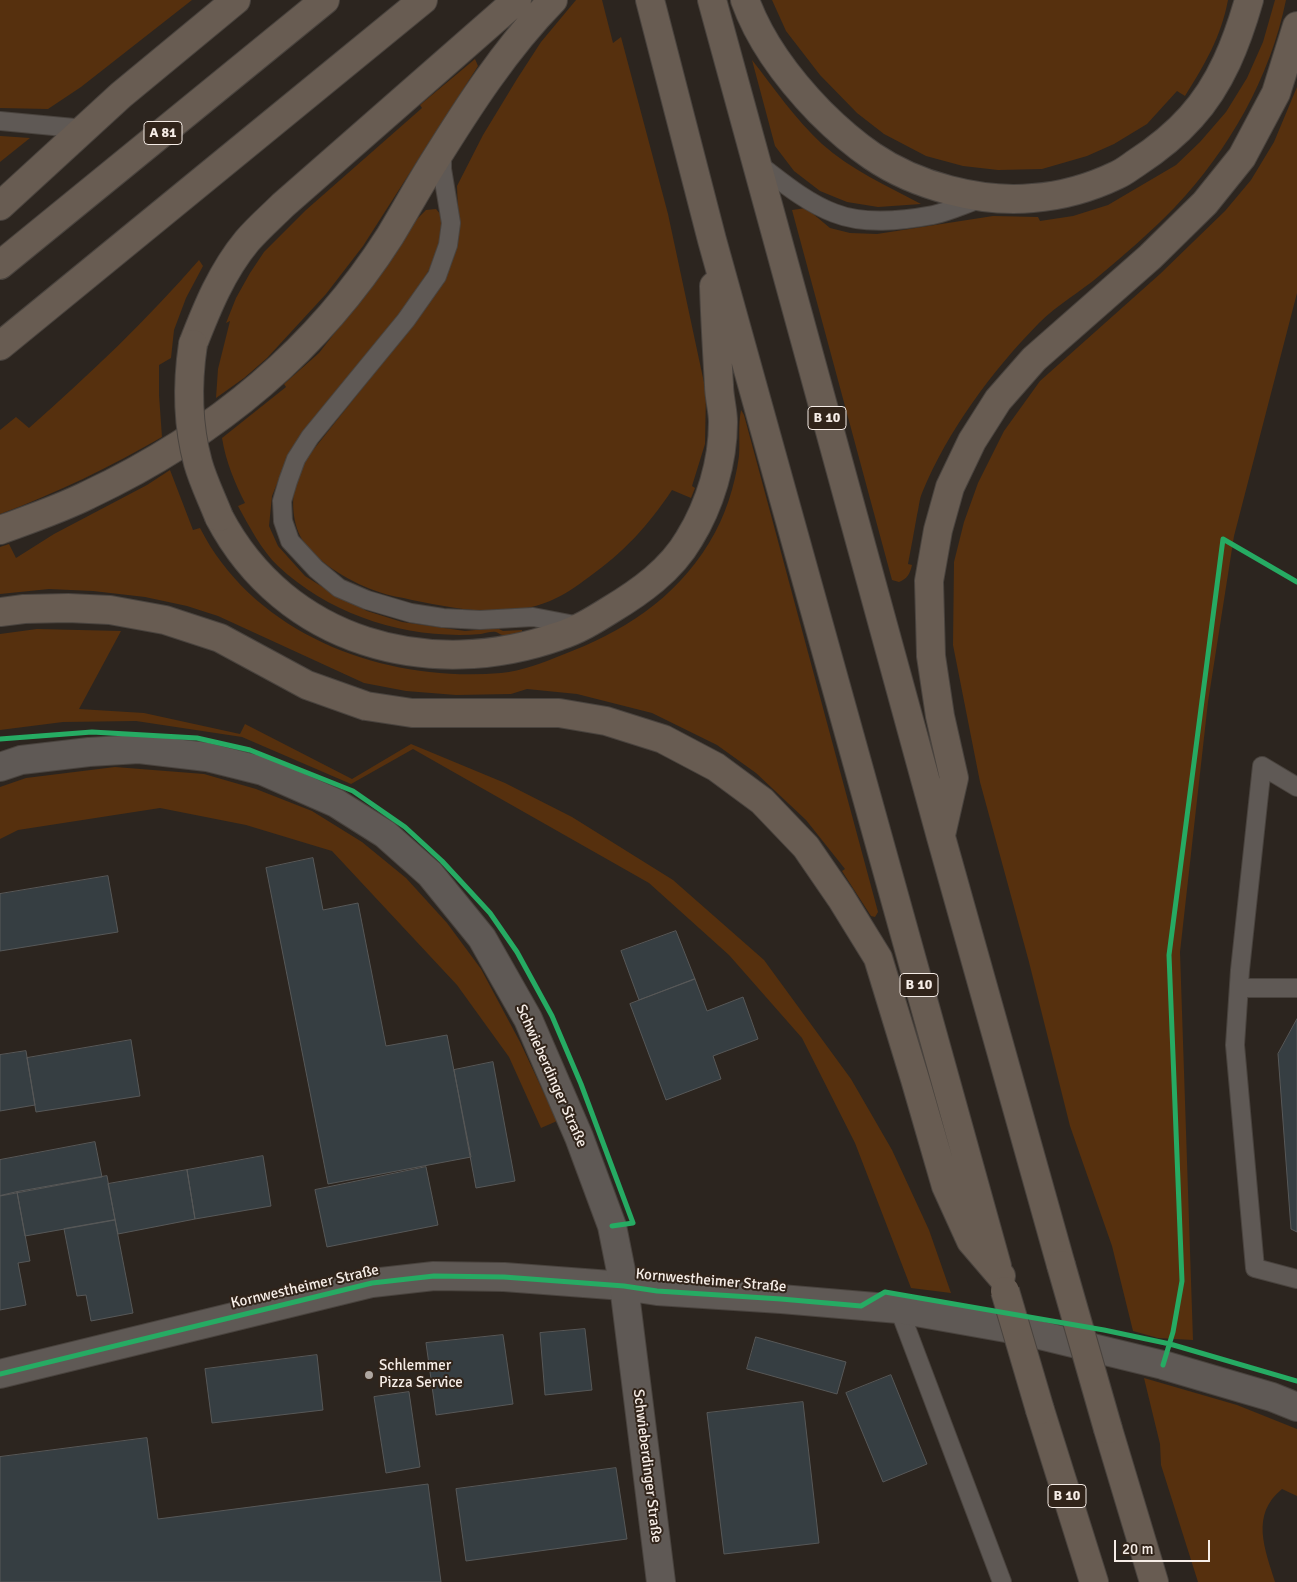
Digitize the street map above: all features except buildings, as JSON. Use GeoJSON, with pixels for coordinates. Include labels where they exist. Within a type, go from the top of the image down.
{"type":"FeatureCollection","features":[{"type":"Feature","properties":{"kind":"highway"},"geometry":{"type":"LineString","coordinates":[[0,206],[121,95],[236,0]]}},
{"type":"Feature","properties":{"kind":"highway","name":"A 81"},"geometry":{"type":"LineString","coordinates":[[0,265],[325,0]]}},
{"type":"Feature","properties":{"kind":"highway"},"geometry":{"type":"LineString","coordinates":[[0,346],[424,0]]}},
{"type":"Feature","properties":{"kind":"highway"},"geometry":{"type":"LineString","coordinates":[[518,0],[283,205],[247,241],[227,269],[210,301],[193,344],[189,371],[188,400],[192,434],[198,464],[219,517],[226,531],[250,564],[285,598],[304,613],[344,633],[380,645],[428,654],[458,656],[486,654],[534,644],[583,626],[636,594],[673,562],[689,540],[705,507],[715,479],[721,449],[723,420],[719,388],[712,240]]}},
{"type":"Feature","properties":{"kind":"highway"},"geometry":{"type":"LineString","coordinates":[[0,530],[88,496],[182,444],[220,418],[267,380],[296,353],[326,321],[355,284],[389,237],[464,114],[503,59],[534,20],[553,0]]}},
{"type":"Feature","properties":{"kind":"highway","name":"B 10"},"geometry":{"type":"LineString","coordinates":[[712,0],[941,837],[1061,1265],[1154,1582]]}},
{"type":"Feature","properties":{"kind":"highway"},"geometry":{"type":"LineString","coordinates":[[745,0],[774,56],[806,97],[840,132],[873,157],[910,177],[947,190],[985,197],[1034,198],[1074,190],[1118,175],[1159,147],[1192,117],[1218,80],[1238,36],[1249,0]]}},
{"type":"Feature","properties":{"kind":"highway","name":"B 10"},"geometry":{"type":"LineString","coordinates":[[652,7],[712,240],[993,1263],[1094,1582]]}},
{"type":"Feature","properties":{"kind":"highway"},"geometry":{"type":"LineString","coordinates":[[941,837],[954,778],[940,716],[932,656],[929,581],[938,530],[950,487],[972,441],[998,400],[1034,359],[1178,230],[1205,203],[1242,157],[1276,93],[1297,26]]}},
{"type":"Feature","properties":{"kind":"highway"},"geometry":{"type":"LineString","coordinates":[[0,612],[24,609],[68,608],[110,610],[165,620],[220,638],[307,684],[366,706],[412,713],[559,713],[606,721],[663,739],[716,767],[762,801],[806,847],[878,958],[946,1186],[971,1241],[993,1263]]}},
{"type":"Feature","properties":{"kind":"street","name":"Schwieberdinger Straße"},"geometry":{"type":"LineString","coordinates":[[0,767],[21,760],[89,752],[139,749],[207,756],[263,771],[336,803],[385,834],[430,874],[482,938],[528,1019],[579,1137],[612,1226],[624,1286],[661,1582]]}},
{"type":"Feature","properties":{"kind":"street","name":"Kornwestheimer Straße"},"geometry":{"type":"LineString","coordinates":[[0,1374],[372,1283],[442,1276],[624,1286],[658,1292],[781,1299],[899,1309],[1023,1331],[1089,1346],[1272,1397],[1297,1407]]}},
{"type":"Feature","properties":{"kind":"lane"},"geometry":{"type":"LineString","coordinates":[[0,121],[84,129]]}},
{"type":"Feature","properties":{"kind":"lane"},"geometry":{"type":"LineString","coordinates":[[442,148],[442,169],[451,223],[448,246],[437,276],[406,320],[310,437],[296,459],[282,501],[283,522],[290,541],[316,570],[339,588],[367,600],[411,613],[443,618],[480,620],[533,617],[583,626]]}},
{"type":"Feature","properties":{"kind":"lane"},"geometry":{"type":"LineString","coordinates":[[757,163],[798,195],[833,213],[856,220],[879,221],[934,215],[985,197]]}},
{"type":"Feature","properties":{"kind":"lane"},"geometry":{"type":"LineString","coordinates":[[1297,787],[1262,766],[1238,988],[1234,1045],[1255,1268],[1297,1279]]}},
{"type":"Feature","properties":{"kind":"lane"},"geometry":{"type":"LineString","coordinates":[[1238,988],[1297,988]]}},
{"type":"Feature","properties":{"kind":"lane"},"geometry":{"type":"LineString","coordinates":[[899,1309],[1002,1582]]}},
{"type":"Feature","properties":{"kind":"shaded area"},"geometry":{"type":"Polygon","coordinates":[[[0,0],[192,0],[81,87],[48,109],[0,108],[0,0]]]}},
{"type":"Feature","properties":{"kind":"shaded area"},"geometry":{"type":"Polygon","coordinates":[[[576,0],[602,0],[613,43],[621,37],[668,214],[706,392],[705,444],[692,486],[695,488],[691,498],[672,490],[654,515],[624,548],[602,568],[580,584],[550,601],[516,610],[481,611],[412,600],[383,593],[359,584],[338,572],[319,558],[304,542],[295,520],[293,495],[296,480],[306,459],[419,317],[439,286],[454,257],[459,237],[457,186],[483,135],[517,79],[541,42],[576,0]]]}},
{"type":"Feature","properties":{"kind":"shaded area"},"geometry":{"type":"Polygon","coordinates":[[[772,0],[1228,0],[1217,38],[1185,96],[1177,91],[1147,124],[1114,144],[1087,156],[1042,169],[998,170],[963,166],[926,156],[884,134],[857,113],[820,75],[786,31],[772,0]]]}},
{"type":"Feature","properties":{"kind":"shaded area"},"geometry":{"type":"Polygon","coordinates":[[[1275,0],[1286,0],[1270,57],[1245,111],[1230,137],[1195,185],[1175,207],[1138,243],[1099,276],[1046,316],[988,381],[958,424],[922,493],[908,564],[912,565],[909,574],[899,582],[892,580],[792,210],[806,208],[830,228],[850,233],[877,234],[993,216],[1038,217],[1040,221],[1073,216],[1108,205],[1176,165],[1200,142],[1226,112],[1247,78],[1263,42],[1275,0]]]}},
{"type":"Feature","properties":{"kind":"shaded area"},"geometry":{"type":"Polygon","coordinates":[[[475,59],[478,66],[363,246],[326,294],[267,358],[244,378],[216,398],[218,369],[230,321],[226,323],[236,298],[264,252],[306,210],[422,108],[420,105],[475,59]]]}},
{"type":"Feature","properties":{"kind":"shaded area"},"geometry":{"type":"Polygon","coordinates":[[[752,60],[794,114],[822,144],[857,169],[921,204],[878,207],[847,202],[820,191],[794,171],[775,146],[752,60]]]}},
{"type":"Feature","properties":{"kind":"shaded area"},"geometry":{"type":"Polygon","coordinates":[[[1297,87],[1297,293],[1234,536],[1208,702],[1180,952],[1193,1340],[1158,1338],[1133,1331],[1112,1246],[1070,1126],[1029,962],[980,782],[953,645],[954,562],[964,522],[978,483],[1004,431],[1040,381],[1160,274],[1225,211],[1251,180],[1274,142],[1297,87]]]}},
{"type":"Feature","properties":{"kind":"shaded area"},"geometry":{"type":"Polygon","coordinates":[[[1,136],[30,138],[0,162],[1,136]]]}},
{"type":"Feature","properties":{"kind":"shaded area"},"geometry":{"type":"Polygon","coordinates":[[[436,209],[442,216],[441,238],[429,270],[403,310],[291,449],[272,496],[269,526],[278,546],[305,576],[332,593],[367,611],[402,622],[465,631],[497,628],[503,631],[522,630],[522,632],[505,636],[497,632],[454,635],[426,633],[399,628],[372,621],[347,611],[322,599],[299,584],[278,566],[267,553],[238,506],[245,503],[231,471],[222,438],[286,387],[284,384],[319,353],[373,284],[415,221],[426,210],[436,209]]]}},
{"type":"Feature","properties":{"kind":"shaded area"},"geometry":{"type":"Polygon","coordinates":[[[199,260],[203,266],[186,298],[174,330],[171,358],[159,365],[162,437],[83,479],[0,514],[0,430],[16,417],[29,428],[117,347],[199,260]]]}},
{"type":"Feature","properties":{"kind":"shaded area"},"geometry":{"type":"Polygon","coordinates":[[[741,410],[744,415],[878,912],[875,917],[871,916],[842,871],[845,869],[806,820],[756,773],[717,745],[652,713],[577,694],[527,689],[511,694],[456,695],[406,691],[364,683],[218,616],[187,606],[145,597],[93,591],[49,589],[0,594],[0,547],[9,544],[16,558],[54,534],[147,485],[170,470],[193,530],[200,528],[224,566],[254,598],[289,624],[328,645],[369,660],[413,670],[457,674],[501,673],[517,670],[554,658],[606,636],[645,612],[680,581],[709,543],[720,523],[728,501],[735,479],[739,456],[741,410]]]}},
{"type":"Feature","properties":{"kind":"shaded area"},"geometry":{"type":"Polygon","coordinates":[[[37,629],[121,631],[79,709],[144,713],[240,734],[245,724],[352,779],[411,744],[505,783],[572,817],[673,880],[764,960],[851,1079],[892,1150],[929,1230],[951,1293],[911,1288],[855,1143],[802,1038],[729,955],[649,883],[413,749],[351,784],[242,737],[136,721],[63,722],[0,730],[0,634],[37,629]]]}},
{"type":"Feature","properties":{"kind":"shaded area"},"geometry":{"type":"Polygon","coordinates":[[[115,767],[204,774],[256,789],[312,811],[362,842],[406,878],[447,923],[481,969],[520,1042],[557,1121],[541,1128],[509,1057],[457,985],[332,851],[246,825],[160,808],[18,830],[0,839],[0,787],[26,778],[115,767]]]}},
{"type":"Feature","properties":{"kind":"shaded area"},"geometry":{"type":"Polygon","coordinates":[[[1144,1378],[1237,1405],[1297,1429],[1297,1496],[1282,1489],[1272,1499],[1263,1521],[1264,1545],[1275,1582],[1198,1582],[1161,1465],[1160,1444],[1144,1378]]]}},
{"type":"Feature","properties":{"kind":"cycle path"},"geometry":{"type":"LineString","coordinates":[[1163,1365],[1173,1332],[1182,1281],[1169,955],[1223,539],[1297,582]]}},
{"type":"Feature","properties":{"kind":"cycle path"},"geometry":{"type":"LineString","coordinates":[[0,739],[92,732],[197,738],[250,750],[353,791],[405,827],[442,861],[490,913],[517,952],[552,1016],[581,1084],[633,1223],[612,1226]]}},
{"type":"Feature","properties":{"kind":"cycle path"},"geometry":{"type":"LineString","coordinates":[[0,1374],[372,1283],[434,1276],[504,1277],[624,1286],[657,1291],[861,1306],[885,1292],[1104,1330],[1170,1344],[1297,1381]]}},
{"type":"Feature","properties":{"kind":"place","name":"Schlemmer Pizza Service"},"geometry":{"type":"Point","coordinates":[369,1375]}}]}
